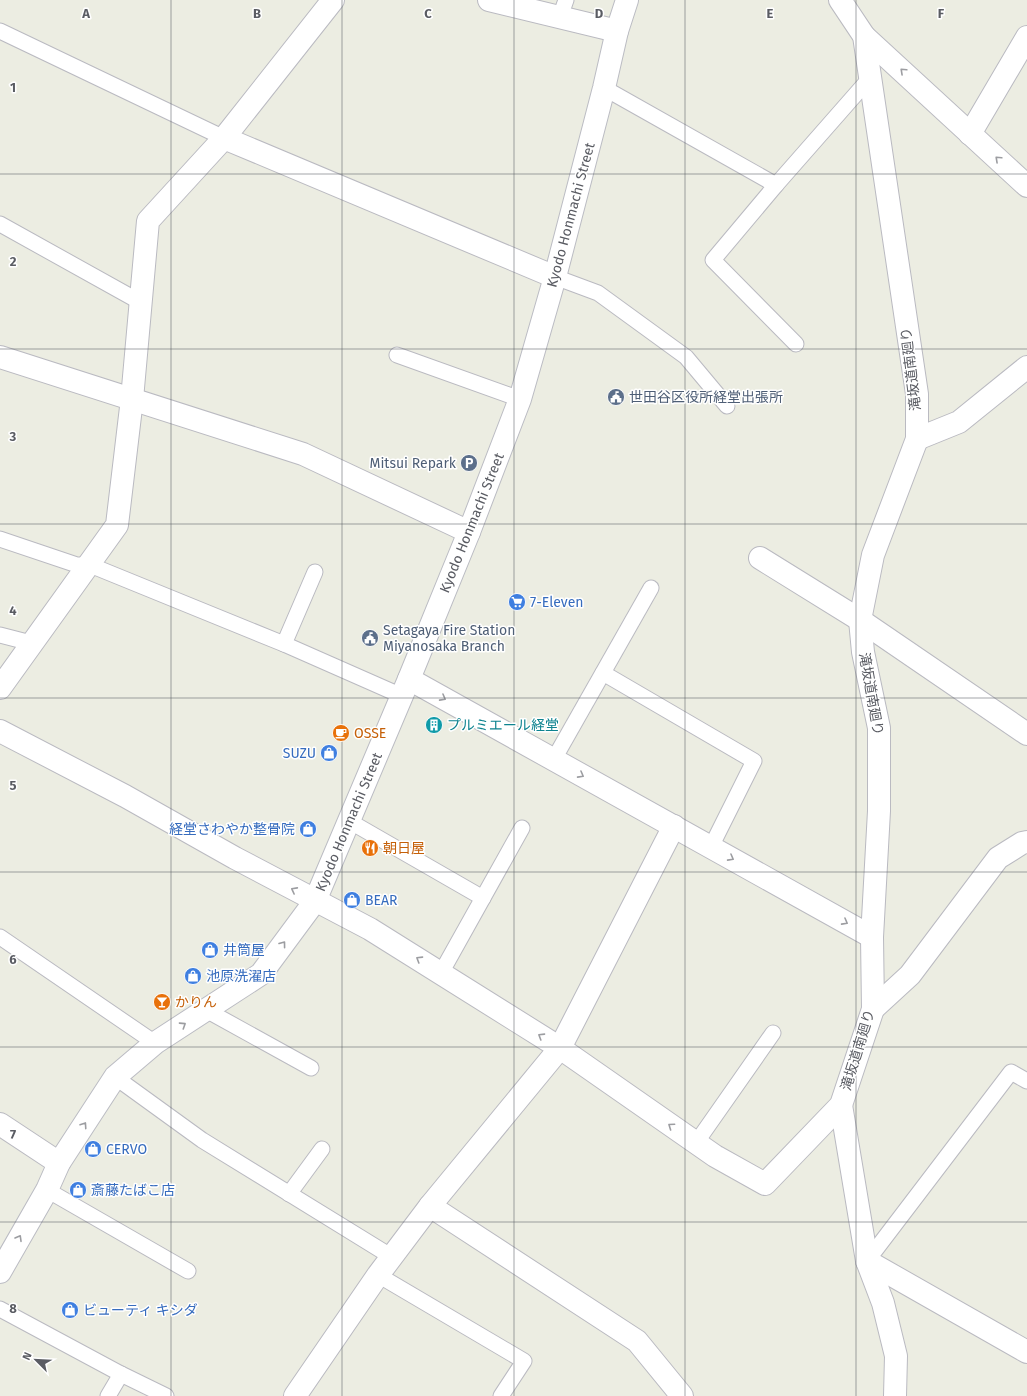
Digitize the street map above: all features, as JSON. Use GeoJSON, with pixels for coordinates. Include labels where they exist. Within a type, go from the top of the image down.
{"type":"FeatureCollection","features":[{"type":"Feature","properties":{"kind":"street"},"geometry":{"type":"LineString","coordinates":[[0,688],[117,525],[142,303],[148,221],[224,138],[333,0]]}},
{"type":"Feature","properties":{"kind":"street"},"geometry":{"type":"LineString","coordinates":[[489,0],[563,9],[617,31]]}},
{"type":"Feature","properties":{"kind":"street","name":"Kyodo Honmachi Street"},"geometry":{"type":"LineString","coordinates":[[0,1272],[47,1190],[59,1163],[115,1077],[155,1043],[261,974],[315,901],[469,532],[520,399],[555,278],[604,88],[617,31],[627,0]]}},
{"type":"Feature","properties":{"kind":"street","name":"滝坂道南廻り"},"geometry":{"type":"LineString","coordinates":[[840,0],[864,36],[916,394],[918,439],[873,554],[860,620],[863,652],[879,728],[878,811],[872,937],[873,1009],[841,1105],[867,1261],[883,1303],[896,1356],[895,1396]]}},
{"type":"Feature","properties":{"kind":"street"},"geometry":{"type":"LineString","coordinates":[[864,36],[1027,186]]}},
{"type":"Feature","properties":{"kind":"street"},"geometry":{"type":"LineString","coordinates":[[970,134],[1027,37]]}},
{"type":"Feature","properties":{"kind":"street"},"geometry":{"type":"LineString","coordinates":[[224,138],[555,278]]}},
{"type":"Feature","properties":{"kind":"street"},"geometry":{"type":"LineString","coordinates":[[0,357],[303,454],[469,532]]}},
{"type":"Feature","properties":{"kind":"street"},"geometry":{"type":"LineString","coordinates":[[918,439],[959,422],[1027,367]]}},
{"type":"Feature","properties":{"kind":"street"},"geometry":{"type":"LineString","coordinates":[[760,558],[860,620],[1027,734]]}},
{"type":"Feature","properties":{"kind":"street"},"geometry":{"type":"LineString","coordinates":[[405,688],[554,759],[872,937]]}},
{"type":"Feature","properties":{"kind":"street"},"geometry":{"type":"LineString","coordinates":[[0,731],[125,796],[228,854],[370,929],[560,1048],[715,1156],[766,1184],[841,1105]]}},
{"type":"Feature","properties":{"kind":"street"},"geometry":{"type":"LineString","coordinates":[[295,1396],[378,1276],[430,1206],[560,1048],[674,826]]}},
{"type":"Feature","properties":{"kind":"street"},"geometry":{"type":"LineString","coordinates":[[873,1009],[910,975],[998,858],[1022,843],[1027,842]]}},
{"type":"Feature","properties":{"kind":"street"},"geometry":{"type":"LineString","coordinates":[[0,1124],[59,1163]]}},
{"type":"Feature","properties":{"kind":"street"},"geometry":{"type":"LineString","coordinates":[[430,1206],[637,1341],[682,1396]]}},
{"type":"Feature","properties":{"kind":"street"},"geometry":{"type":"LineString","coordinates":[[867,1261],[1026,1347]]}},
{"type":"Feature","properties":{"kind":"lane"},"geometry":{"type":"LineString","coordinates":[[0,32],[224,138]]}},
{"type":"Feature","properties":{"kind":"lane"},"geometry":{"type":"LineString","coordinates":[[796,344],[713,260],[776,185],[870,78]]}},
{"type":"Feature","properties":{"kind":"lane"},"geometry":{"type":"LineString","coordinates":[[604,88],[776,185]]}},
{"type":"Feature","properties":{"kind":"lane"},"geometry":{"type":"LineString","coordinates":[[0,224],[142,303]]}},
{"type":"Feature","properties":{"kind":"lane"},"geometry":{"type":"LineString","coordinates":[[555,278],[598,293],[686,357],[727,406]]}},
{"type":"Feature","properties":{"kind":"lane"},"geometry":{"type":"LineString","coordinates":[[397,355],[520,399]]}},
{"type":"Feature","properties":{"kind":"lane"},"geometry":{"type":"LineString","coordinates":[[0,539],[77,565],[90,564],[284,644],[405,688]]}},
{"type":"Feature","properties":{"kind":"lane"},"geometry":{"type":"LineString","coordinates":[[284,644],[315,572]]}},
{"type":"Feature","properties":{"kind":"lane"},"geometry":{"type":"LineString","coordinates":[[554,759],[650,588]]}},
{"type":"Feature","properties":{"kind":"lane"},"geometry":{"type":"LineString","coordinates":[[0,635],[31,643]]}},
{"type":"Feature","properties":{"kind":"lane"},"geometry":{"type":"LineString","coordinates":[[603,673],[754,761],[711,847]]}},
{"type":"Feature","properties":{"kind":"lane"},"geometry":{"type":"LineString","coordinates":[[349,821],[483,898]]}},
{"type":"Feature","properties":{"kind":"lane"},"geometry":{"type":"LineString","coordinates":[[441,973],[522,828]]}},
{"type":"Feature","properties":{"kind":"lane"},"geometry":{"type":"LineString","coordinates":[[0,937],[155,1043]]}},
{"type":"Feature","properties":{"kind":"lane"},"geometry":{"type":"LineString","coordinates":[[206,1010],[311,1068]]}},
{"type":"Feature","properties":{"kind":"lane"},"geometry":{"type":"LineString","coordinates":[[696,1143],[773,1033]]}},
{"type":"Feature","properties":{"kind":"lane"},"geometry":{"type":"LineString","coordinates":[[867,1261],[1011,1072],[1027,1081]]}},
{"type":"Feature","properties":{"kind":"lane"},"geometry":{"type":"LineString","coordinates":[[115,1077],[202,1140],[392,1257]]}},
{"type":"Feature","properties":{"kind":"lane"},"geometry":{"type":"LineString","coordinates":[[289,1194],[322,1150]]}},
{"type":"Feature","properties":{"kind":"lane"},"geometry":{"type":"LineString","coordinates":[[47,1190],[188,1271]]}},
{"type":"Feature","properties":{"kind":"lane"},"geometry":{"type":"LineString","coordinates":[[378,1276],[524,1361],[501,1396]]}},
{"type":"Feature","properties":{"kind":"lane"},"geometry":{"type":"LineString","coordinates":[[0,1309],[166,1396]]}},
{"type":"Feature","properties":{"kind":"lane"},"geometry":{"type":"LineString","coordinates":[[108,1396],[122,1374]]}},
{"type":"Feature","properties":{"kind":"place","name":"世田谷区役所経堂出張所"},"geometry":{"type":"Point","coordinates":[616,397]}},
{"type":"Feature","properties":{"kind":"place","name":"Mitsui Repark"},"geometry":{"type":"Point","coordinates":[469,463]}},
{"type":"Feature","properties":{"kind":"place","name":"7-Eleven"},"geometry":{"type":"Point","coordinates":[517,602]}},
{"type":"Feature","properties":{"kind":"place","name":"Setagaya Fire Station Miyanosaka Branch"},"geometry":{"type":"Point","coordinates":[370,638]}},
{"type":"Feature","properties":{"kind":"place","name":"プルミエール経堂"},"geometry":{"type":"Point","coordinates":[434,725]}},
{"type":"Feature","properties":{"kind":"place","name":"OSSE"},"geometry":{"type":"Point","coordinates":[341,733]}},
{"type":"Feature","properties":{"kind":"place","name":"SUZU"},"geometry":{"type":"Point","coordinates":[329,753]}},
{"type":"Feature","properties":{"kind":"place","name":"経堂さわやか整骨院"},"geometry":{"type":"Point","coordinates":[308,829]}},
{"type":"Feature","properties":{"kind":"place","name":"朝日屋"},"geometry":{"type":"Point","coordinates":[370,848]}},
{"type":"Feature","properties":{"kind":"place","name":"BEAR"},"geometry":{"type":"Point","coordinates":[352,900]}},
{"type":"Feature","properties":{"kind":"place","name":"井筒屋"},"geometry":{"type":"Point","coordinates":[210,950]}},
{"type":"Feature","properties":{"kind":"place","name":"池原洗濯店"},"geometry":{"type":"Point","coordinates":[193,976]}},
{"type":"Feature","properties":{"kind":"place","name":"かりん"},"geometry":{"type":"Point","coordinates":[162,1002]}},
{"type":"Feature","properties":{"kind":"place","name":"CERVO"},"geometry":{"type":"Point","coordinates":[93,1149]}},
{"type":"Feature","properties":{"kind":"place","name":"斎藤たばこ店"},"geometry":{"type":"Point","coordinates":[78,1190]}},
{"type":"Feature","properties":{"kind":"place","name":"ビューティ キシダ"},"geometry":{"type":"Point","coordinates":[70,1310]}}]}
